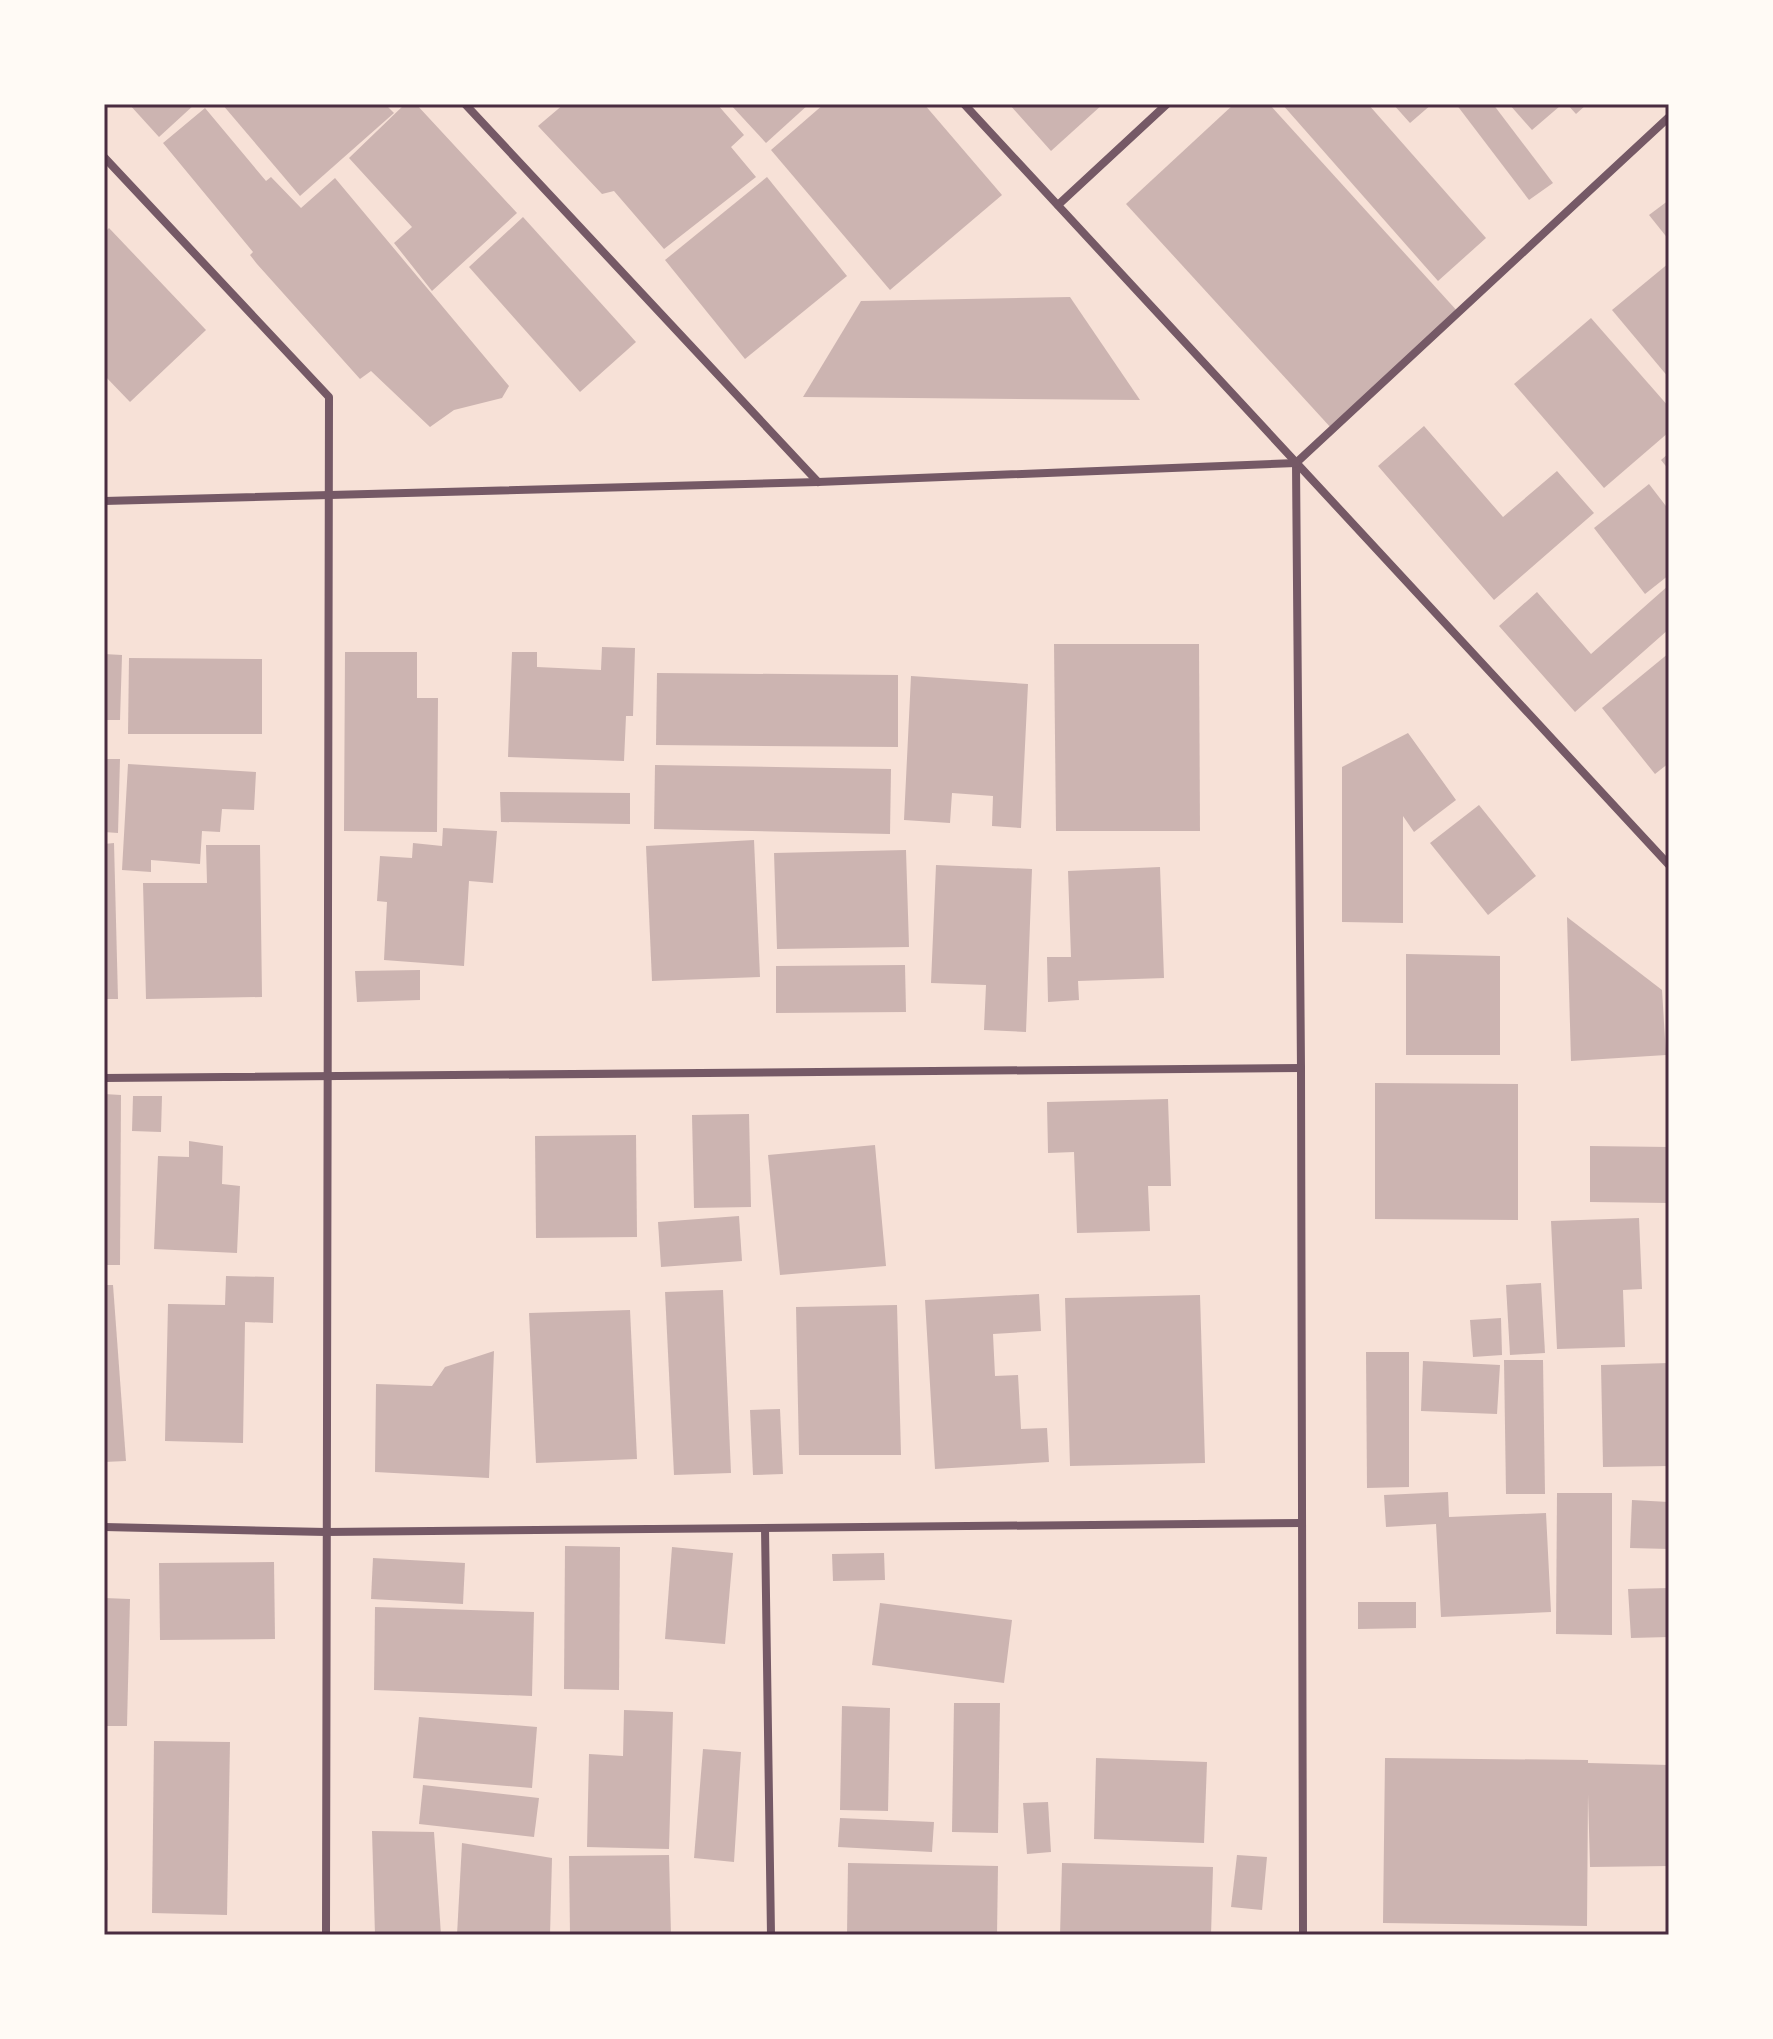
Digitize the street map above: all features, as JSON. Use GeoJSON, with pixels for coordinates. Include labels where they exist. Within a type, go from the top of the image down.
{"type":"FeatureCollection","features":[{"type":"Feature","properties":{"kind":"street"},"geometry":{"type":"LineString","coordinates":[[465,104],[818,482]]}},
{"type":"Feature","properties":{"kind":"street"},"geometry":{"type":"LineString","coordinates":[[964,104],[1669,865]]}},
{"type":"Feature","properties":{"kind":"street"},"geometry":{"type":"LineString","coordinates":[[1058,205],[1167,104]]}},
{"type":"Feature","properties":{"kind":"street"},"geometry":{"type":"LineString","coordinates":[[104,501],[818,482],[1296,463],[1669,118]]}},
{"type":"Feature","properties":{"kind":"street"},"geometry":{"type":"LineString","coordinates":[[104,157],[329,397],[326,1935]]}},
{"type":"Feature","properties":{"kind":"street"},"geometry":{"type":"LineString","coordinates":[[1296,463],[1303,1935]]}},
{"type":"Feature","properties":{"kind":"street"},"geometry":{"type":"LineString","coordinates":[[104,1078],[1301,1068]]}},
{"type":"Feature","properties":{"kind":"street"},"geometry":{"type":"LineString","coordinates":[[104,1527],[326,1532],[1302,1523]]}},
{"type":"Feature","properties":{"kind":"street"},"geometry":{"type":"LineString","coordinates":[[765,1528],[771,1935]]}},
{"type":"Feature","properties":{"kind":"building"},"geometry":{"type":"Polygon","coordinates":[[[129,104],[195,104],[159,137],[129,104]]]}},
{"type":"Feature","properties":{"kind":"building"},"geometry":{"type":"Polygon","coordinates":[[[222,104],[385,104],[394,113],[300,196],[222,104]]]}},
{"type":"Feature","properties":{"kind":"building"},"geometry":{"type":"Polygon","coordinates":[[[405,104],[416,104],[517,213],[432,291],[394,243],[412,227],[349,158],[405,104]]]}},
{"type":"Feature","properties":{"kind":"building"},"geometry":{"type":"Polygon","coordinates":[[[564,104],[717,104],[744,135],[731,147],[756,177],[664,249],[614,191],[602,194],[538,126],[564,104]]]}},
{"type":"Feature","properties":{"kind":"building"},"geometry":{"type":"Polygon","coordinates":[[[730,104],[809,104],[766,143],[730,104]]]}},
{"type":"Feature","properties":{"kind":"building"},"geometry":{"type":"Polygon","coordinates":[[[824,104],[924,104],[1002,195],[890,290],[771,150],[824,104]]]}},
{"type":"Feature","properties":{"kind":"building"},"geometry":{"type":"Polygon","coordinates":[[[1009,104],[1103,104],[1051,151],[1009,104]]]}},
{"type":"Feature","properties":{"kind":"building"},"geometry":{"type":"Polygon","coordinates":[[[1234,104],[1269,104],[1459,313],[1332,429],[1126,204],[1234,104]]]}},
{"type":"Feature","properties":{"kind":"building"},"geometry":{"type":"Polygon","coordinates":[[[1282,104],[1368,104],[1486,238],[1438,281],[1282,104]]]}},
{"type":"Feature","properties":{"kind":"building"},"geometry":{"type":"Polygon","coordinates":[[[1393,104],[1432,104],[1410,123],[1393,104]]]}},
{"type":"Feature","properties":{"kind":"building"},"geometry":{"type":"Polygon","coordinates":[[[1456,104],[1493,104],[1553,183],[1529,200],[1456,104]]]}},
{"type":"Feature","properties":{"kind":"building"},"geometry":{"type":"Polygon","coordinates":[[[1509,104],[1558,104],[1560,106],[1532,130],[1509,104]]]}},
{"type":"Feature","properties":{"kind":"building"},"geometry":{"type":"Polygon","coordinates":[[[1567,104],[1587,104],[1576,114],[1567,104]]]}},
{"type":"Feature","properties":{"kind":"building"},"geometry":{"type":"Polygon","coordinates":[[[205,108],[266,181],[271,177],[301,208],[335,178],[509,386],[502,398],[454,410],[430,427],[371,371],[360,379],[257,264],[250,255],[253,252],[163,143],[205,108]]]}},
{"type":"Feature","properties":{"kind":"building"},"geometry":{"type":"Polygon","coordinates":[[[767,177],[847,276],[745,359],[665,260],[767,177]]]}},
{"type":"Feature","properties":{"kind":"building"},"geometry":{"type":"Polygon","coordinates":[[[1669,200],[1669,240],[1649,215],[1669,200]]]}},
{"type":"Feature","properties":{"kind":"building"},"geometry":{"type":"Polygon","coordinates":[[[523,217],[636,342],[580,392],[469,267],[523,217]]]}},
{"type":"Feature","properties":{"kind":"building"},"geometry":{"type":"Polygon","coordinates":[[[109,228],[206,330],[130,402],[104,375],[104,233],[109,228]]]}},
{"type":"Feature","properties":{"kind":"building"},"geometry":{"type":"Polygon","coordinates":[[[1669,263],[1669,378],[1612,310],[1669,263]]]}},
{"type":"Feature","properties":{"kind":"building"},"geometry":{"type":"Polygon","coordinates":[[[1070,297],[1140,400],[803,397],[861,301],[1070,297]]]}},
{"type":"Feature","properties":{"kind":"building"},"geometry":{"type":"Polygon","coordinates":[[[1591,318],[1669,407],[1669,432],[1604,488],[1514,384],[1591,318]]]}},
{"type":"Feature","properties":{"kind":"building"},"geometry":{"type":"Polygon","coordinates":[[[1424,426],[1503,517],[1557,471],[1594,513],[1494,600],[1378,466],[1424,426]]]}},
{"type":"Feature","properties":{"kind":"building"},"geometry":{"type":"Polygon","coordinates":[[[1669,453],[1669,470],[1661,460],[1669,453]]]}},
{"type":"Feature","properties":{"kind":"building"},"geometry":{"type":"Polygon","coordinates":[[[1649,484],[1669,510],[1669,575],[1645,594],[1594,528],[1649,484]]]}},
{"type":"Feature","properties":{"kind":"building"},"geometry":{"type":"Polygon","coordinates":[[[1669,585],[1669,629],[1575,712],[1499,626],[1537,592],[1591,654],[1669,585]]]}},
{"type":"Feature","properties":{"kind":"building"},"geometry":{"type":"Polygon","coordinates":[[[1054,644],[1199,644],[1200,831],[1056,831],[1054,644]]]}},
{"type":"Feature","properties":{"kind":"building"},"geometry":{"type":"Polygon","coordinates":[[[602,647],[635,648],[633,716],[626,716],[624,761],[508,757],[512,652],[537,652],[537,667],[601,670],[602,647]]]}},
{"type":"Feature","properties":{"kind":"building"},"geometry":{"type":"Polygon","coordinates":[[[345,652],[417,652],[417,698],[438,698],[437,832],[344,831],[345,652]]]}},
{"type":"Feature","properties":{"kind":"building"},"geometry":{"type":"Polygon","coordinates":[[[1669,653],[1669,763],[1655,774],[1602,708],[1669,653]]]}},
{"type":"Feature","properties":{"kind":"building"},"geometry":{"type":"Polygon","coordinates":[[[104,654],[122,655],[120,720],[104,720],[104,654]]]}},
{"type":"Feature","properties":{"kind":"building"},"geometry":{"type":"Polygon","coordinates":[[[129,658],[262,659],[262,734],[128,734],[129,658]]]}},
{"type":"Feature","properties":{"kind":"building"},"geometry":{"type":"Polygon","coordinates":[[[657,673],[898,675],[898,747],[656,745],[657,673]]]}},
{"type":"Feature","properties":{"kind":"building"},"geometry":{"type":"Polygon","coordinates":[[[911,676],[1028,684],[1021,828],[992,826],[993,796],[952,793],[950,823],[904,820],[911,676]]]}},
{"type":"Feature","properties":{"kind":"building"},"geometry":{"type":"Polygon","coordinates":[[[1408,733],[1456,800],[1414,832],[1403,816],[1403,923],[1342,922],[1342,767],[1408,733]]]}},
{"type":"Feature","properties":{"kind":"building"},"geometry":{"type":"Polygon","coordinates":[[[104,759],[120,759],[118,833],[104,832],[104,759]]]}},
{"type":"Feature","properties":{"kind":"building"},"geometry":{"type":"Polygon","coordinates":[[[128,764],[256,772],[254,810],[222,809],[220,832],[202,831],[200,864],[151,860],[151,872],[122,870],[128,764]]]}},
{"type":"Feature","properties":{"kind":"building"},"geometry":{"type":"Polygon","coordinates":[[[655,765],[891,769],[890,834],[654,829],[655,765]]]}},
{"type":"Feature","properties":{"kind":"building"},"geometry":{"type":"Polygon","coordinates":[[[500,792],[630,793],[630,824],[501,822],[500,792]]]}},
{"type":"Feature","properties":{"kind":"building"},"geometry":{"type":"Polygon","coordinates":[[[1479,805],[1536,876],[1488,915],[1430,843],[1479,805]]]}},
{"type":"Feature","properties":{"kind":"building"},"geometry":{"type":"Polygon","coordinates":[[[443,828],[497,831],[493,883],[469,881],[464,966],[384,960],[387,902],[377,901],[380,856],[412,858],[413,843],[442,846],[443,828]]]}},
{"type":"Feature","properties":{"kind":"building"},"geometry":{"type":"Polygon","coordinates":[[[754,840],[760,977],[652,981],[646,846],[754,840]]]}},
{"type":"Feature","properties":{"kind":"building"},"geometry":{"type":"Polygon","coordinates":[[[114,843],[118,999],[104,999],[104,844],[114,843]]]}},
{"type":"Feature","properties":{"kind":"building"},"geometry":{"type":"Polygon","coordinates":[[[206,845],[260,845],[262,997],[146,999],[143,883],[207,883],[206,845]]]}},
{"type":"Feature","properties":{"kind":"building"},"geometry":{"type":"Polygon","coordinates":[[[906,850],[909,947],[777,949],[774,853],[906,850]]]}},
{"type":"Feature","properties":{"kind":"building"},"geometry":{"type":"Polygon","coordinates":[[[936,865],[1032,869],[1026,1032],[984,1030],[986,985],[931,983],[936,865]]]}},
{"type":"Feature","properties":{"kind":"building"},"geometry":{"type":"Polygon","coordinates":[[[1160,867],[1164,978],[1078,981],[1079,1000],[1048,1002],[1047,957],[1071,957],[1068,871],[1160,867]]]}},
{"type":"Feature","properties":{"kind":"building"},"geometry":{"type":"Polygon","coordinates":[[[1567,917],[1662,990],[1666,1055],[1571,1061],[1567,917]]]}},
{"type":"Feature","properties":{"kind":"building"},"geometry":{"type":"Polygon","coordinates":[[[1406,954],[1500,956],[1500,1055],[1406,1055],[1406,954]]]}},
{"type":"Feature","properties":{"kind":"building"},"geometry":{"type":"Polygon","coordinates":[[[905,965],[906,1012],[776,1013],[776,966],[905,965]]]}},
{"type":"Feature","properties":{"kind":"building"},"geometry":{"type":"Polygon","coordinates":[[[420,970],[420,1000],[357,1002],[355,971],[420,970]]]}},
{"type":"Feature","properties":{"kind":"building"},"geometry":{"type":"Polygon","coordinates":[[[1375,1083],[1518,1084],[1518,1220],[1375,1219],[1375,1083]]]}},
{"type":"Feature","properties":{"kind":"building"},"geometry":{"type":"Polygon","coordinates":[[[104,1094],[121,1095],[120,1265],[104,1265],[104,1094]]]}},
{"type":"Feature","properties":{"kind":"building"},"geometry":{"type":"Polygon","coordinates":[[[133,1096],[162,1096],[161,1132],[132,1131],[133,1096]]]}},
{"type":"Feature","properties":{"kind":"building"},"geometry":{"type":"Polygon","coordinates":[[[1168,1099],[1171,1186],[1148,1186],[1150,1231],[1077,1233],[1074,1152],[1048,1153],[1047,1102],[1168,1099]]]}},
{"type":"Feature","properties":{"kind":"building"},"geometry":{"type":"Polygon","coordinates":[[[749,1114],[751,1207],[694,1208],[692,1115],[749,1114]]]}},
{"type":"Feature","properties":{"kind":"building"},"geometry":{"type":"Polygon","coordinates":[[[636,1135],[637,1237],[536,1238],[535,1136],[636,1135]]]}},
{"type":"Feature","properties":{"kind":"building"},"geometry":{"type":"Polygon","coordinates":[[[189,1141],[223,1146],[222,1184],[240,1186],[237,1253],[154,1249],[158,1156],[189,1157],[189,1141]]]}},
{"type":"Feature","properties":{"kind":"building"},"geometry":{"type":"Polygon","coordinates":[[[875,1145],[886,1266],[780,1275],[768,1155],[875,1145]]]}},
{"type":"Feature","properties":{"kind":"building"},"geometry":{"type":"Polygon","coordinates":[[[1590,1146],[1669,1147],[1669,1203],[1590,1202],[1590,1146]]]}},
{"type":"Feature","properties":{"kind":"building"},"geometry":{"type":"Polygon","coordinates":[[[739,1216],[742,1261],[661,1267],[658,1222],[739,1216]]]}},
{"type":"Feature","properties":{"kind":"building"},"geometry":{"type":"Polygon","coordinates":[[[1639,1218],[1642,1289],[1623,1290],[1625,1347],[1557,1349],[1551,1221],[1639,1218]]]}},
{"type":"Feature","properties":{"kind":"building"},"geometry":{"type":"Polygon","coordinates":[[[226,1276],[274,1277],[273,1323],[245,1322],[243,1443],[165,1441],[168,1304],[225,1305],[226,1276]]]}},
{"type":"Feature","properties":{"kind":"building"},"geometry":{"type":"Polygon","coordinates":[[[1541,1283],[1545,1353],[1510,1355],[1506,1285],[1541,1283]]]}},
{"type":"Feature","properties":{"kind":"building"},"geometry":{"type":"Polygon","coordinates":[[[104,1285],[113,1285],[126,1461],[104,1462],[104,1285]]]}},
{"type":"Feature","properties":{"kind":"building"},"geometry":{"type":"Polygon","coordinates":[[[723,1290],[731,1473],[674,1475],[665,1292],[723,1290]]]}},
{"type":"Feature","properties":{"kind":"building"},"geometry":{"type":"Polygon","coordinates":[[[1039,1294],[1041,1331],[993,1334],[995,1376],[1018,1375],[1021,1429],[1047,1428],[1049,1462],[935,1469],[925,1300],[1039,1294]]]}},
{"type":"Feature","properties":{"kind":"building"},"geometry":{"type":"Polygon","coordinates":[[[1200,1295],[1205,1463],[1070,1466],[1065,1298],[1200,1295]]]}},
{"type":"Feature","properties":{"kind":"building"},"geometry":{"type":"Polygon","coordinates":[[[897,1305],[901,1455],[799,1455],[796,1307],[897,1305]]]}},
{"type":"Feature","properties":{"kind":"building"},"geometry":{"type":"Polygon","coordinates":[[[630,1310],[637,1459],[536,1463],[529,1313],[630,1310]]]}},
{"type":"Feature","properties":{"kind":"building"},"geometry":{"type":"Polygon","coordinates":[[[1501,1318],[1502,1355],[1473,1357],[1470,1320],[1501,1318]]]}},
{"type":"Feature","properties":{"kind":"building"},"geometry":{"type":"Polygon","coordinates":[[[494,1351],[489,1478],[375,1472],[376,1384],[432,1386],[445,1367],[494,1351]]]}},
{"type":"Feature","properties":{"kind":"building"},"geometry":{"type":"Polygon","coordinates":[[[1366,1352],[1409,1352],[1409,1487],[1367,1488],[1366,1352]]]}},
{"type":"Feature","properties":{"kind":"building"},"geometry":{"type":"Polygon","coordinates":[[[1504,1360],[1543,1360],[1545,1494],[1506,1494],[1504,1360]]]}},
{"type":"Feature","properties":{"kind":"building"},"geometry":{"type":"Polygon","coordinates":[[[1423,1361],[1500,1365],[1497,1414],[1421,1411],[1423,1361]]]}},
{"type":"Feature","properties":{"kind":"building"},"geometry":{"type":"Polygon","coordinates":[[[1669,1363],[1669,1466],[1603,1467],[1601,1365],[1669,1363]]]}},
{"type":"Feature","properties":{"kind":"building"},"geometry":{"type":"Polygon","coordinates":[[[780,1409],[783,1474],[753,1475],[750,1410],[780,1409]]]}},
{"type":"Feature","properties":{"kind":"building"},"geometry":{"type":"Polygon","coordinates":[[[1448,1492],[1449,1517],[1546,1513],[1551,1612],[1441,1617],[1436,1524],[1386,1527],[1384,1495],[1448,1492]]]}},
{"type":"Feature","properties":{"kind":"building"},"geometry":{"type":"Polygon","coordinates":[[[1557,1493],[1612,1493],[1612,1635],[1556,1634],[1557,1493]]]}},
{"type":"Feature","properties":{"kind":"building"},"geometry":{"type":"Polygon","coordinates":[[[1632,1500],[1669,1502],[1669,1549],[1630,1548],[1632,1500]]]}},
{"type":"Feature","properties":{"kind":"building"},"geometry":{"type":"Polygon","coordinates":[[[565,1546],[620,1547],[619,1690],[564,1689],[565,1546]]]}},
{"type":"Feature","properties":{"kind":"building"},"geometry":{"type":"Polygon","coordinates":[[[672,1547],[733,1553],[725,1644],[665,1639],[672,1547]]]}},
{"type":"Feature","properties":{"kind":"building"},"geometry":{"type":"Polygon","coordinates":[[[884,1553],[885,1580],[833,1581],[832,1554],[884,1553]]]}},
{"type":"Feature","properties":{"kind":"building"},"geometry":{"type":"Polygon","coordinates":[[[373,1558],[465,1563],[463,1604],[371,1599],[373,1558]]]}},
{"type":"Feature","properties":{"kind":"building"},"geometry":{"type":"Polygon","coordinates":[[[274,1562],[275,1639],[160,1640],[159,1563],[274,1562]]]}},
{"type":"Feature","properties":{"kind":"building"},"geometry":{"type":"Polygon","coordinates":[[[1669,1588],[1669,1637],[1631,1638],[1628,1589],[1669,1588]]]}},
{"type":"Feature","properties":{"kind":"building"},"geometry":{"type":"Polygon","coordinates":[[[104,1598],[130,1599],[127,1726],[104,1726],[104,1598]]]}},
{"type":"Feature","properties":{"kind":"building"},"geometry":{"type":"Polygon","coordinates":[[[1358,1602],[1416,1602],[1416,1628],[1358,1629],[1358,1602]]]}},
{"type":"Feature","properties":{"kind":"building"},"geometry":{"type":"Polygon","coordinates":[[[880,1603],[1012,1620],[1004,1683],[872,1665],[880,1603]]]}},
{"type":"Feature","properties":{"kind":"building"},"geometry":{"type":"Polygon","coordinates":[[[375,1607],[534,1612],[532,1696],[374,1690],[375,1607]]]}},
{"type":"Feature","properties":{"kind":"building"},"geometry":{"type":"Polygon","coordinates":[[[954,1703],[1000,1703],[998,1833],[952,1832],[954,1703]]]}},
{"type":"Feature","properties":{"kind":"building"},"geometry":{"type":"Polygon","coordinates":[[[842,1706],[890,1708],[888,1811],[840,1810],[842,1706]]]}},
{"type":"Feature","properties":{"kind":"building"},"geometry":{"type":"Polygon","coordinates":[[[624,1710],[673,1712],[669,1849],[587,1847],[589,1754],[623,1756],[624,1710]]]}},
{"type":"Feature","properties":{"kind":"building"},"geometry":{"type":"Polygon","coordinates":[[[419,1717],[537,1727],[532,1788],[413,1778],[419,1717]]]}},
{"type":"Feature","properties":{"kind":"building"},"geometry":{"type":"Polygon","coordinates":[[[154,1741],[230,1742],[227,1915],[152,1913],[154,1741]]]}},
{"type":"Feature","properties":{"kind":"building"},"geometry":{"type":"Polygon","coordinates":[[[703,1749],[741,1752],[734,1862],[694,1858],[703,1749]]]}},
{"type":"Feature","properties":{"kind":"building"},"geometry":{"type":"Polygon","coordinates":[[[1096,1758],[1207,1762],[1204,1843],[1094,1839],[1096,1758]]]}},
{"type":"Feature","properties":{"kind":"building"},"geometry":{"type":"Polygon","coordinates":[[[1385,1758],[1588,1760],[1588,1763],[1669,1765],[1669,1866],[1590,1867],[1588,1794],[1587,1926],[1383,1923],[1385,1758]]]}},
{"type":"Feature","properties":{"kind":"building"},"geometry":{"type":"Polygon","coordinates":[[[423,1785],[539,1798],[534,1837],[419,1824],[423,1785]]]}},
{"type":"Feature","properties":{"kind":"building"},"geometry":{"type":"Polygon","coordinates":[[[1048,1802],[1051,1852],[1027,1854],[1023,1803],[1048,1802]]]}},
{"type":"Feature","properties":{"kind":"building"},"geometry":{"type":"Polygon","coordinates":[[[840,1818],[934,1822],[932,1852],[838,1847],[840,1818]]]}},
{"type":"Feature","properties":{"kind":"building"},"geometry":{"type":"Polygon","coordinates":[[[104,1830],[107,1830],[108,1870],[104,1870],[104,1830]]]}},
{"type":"Feature","properties":{"kind":"building"},"geometry":{"type":"Polygon","coordinates":[[[372,1831],[434,1832],[441,1935],[375,1935],[372,1831]]]}},
{"type":"Feature","properties":{"kind":"building"},"geometry":{"type":"Polygon","coordinates":[[[462,1843],[552,1858],[550,1935],[457,1935],[462,1843]]]}},
{"type":"Feature","properties":{"kind":"building"},"geometry":{"type":"Polygon","coordinates":[[[669,1855],[671,1935],[570,1935],[569,1856],[669,1855]]]}},
{"type":"Feature","properties":{"kind":"building"},"geometry":{"type":"Polygon","coordinates":[[[1237,1855],[1267,1857],[1262,1910],[1231,1907],[1237,1855]]]}},
{"type":"Feature","properties":{"kind":"building"},"geometry":{"type":"Polygon","coordinates":[[[848,1863],[998,1866],[997,1935],[847,1935],[848,1863]]]}},
{"type":"Feature","properties":{"kind":"building"},"geometry":{"type":"Polygon","coordinates":[[[1062,1863],[1213,1867],[1211,1935],[1060,1935],[1062,1863]]]}}]}
